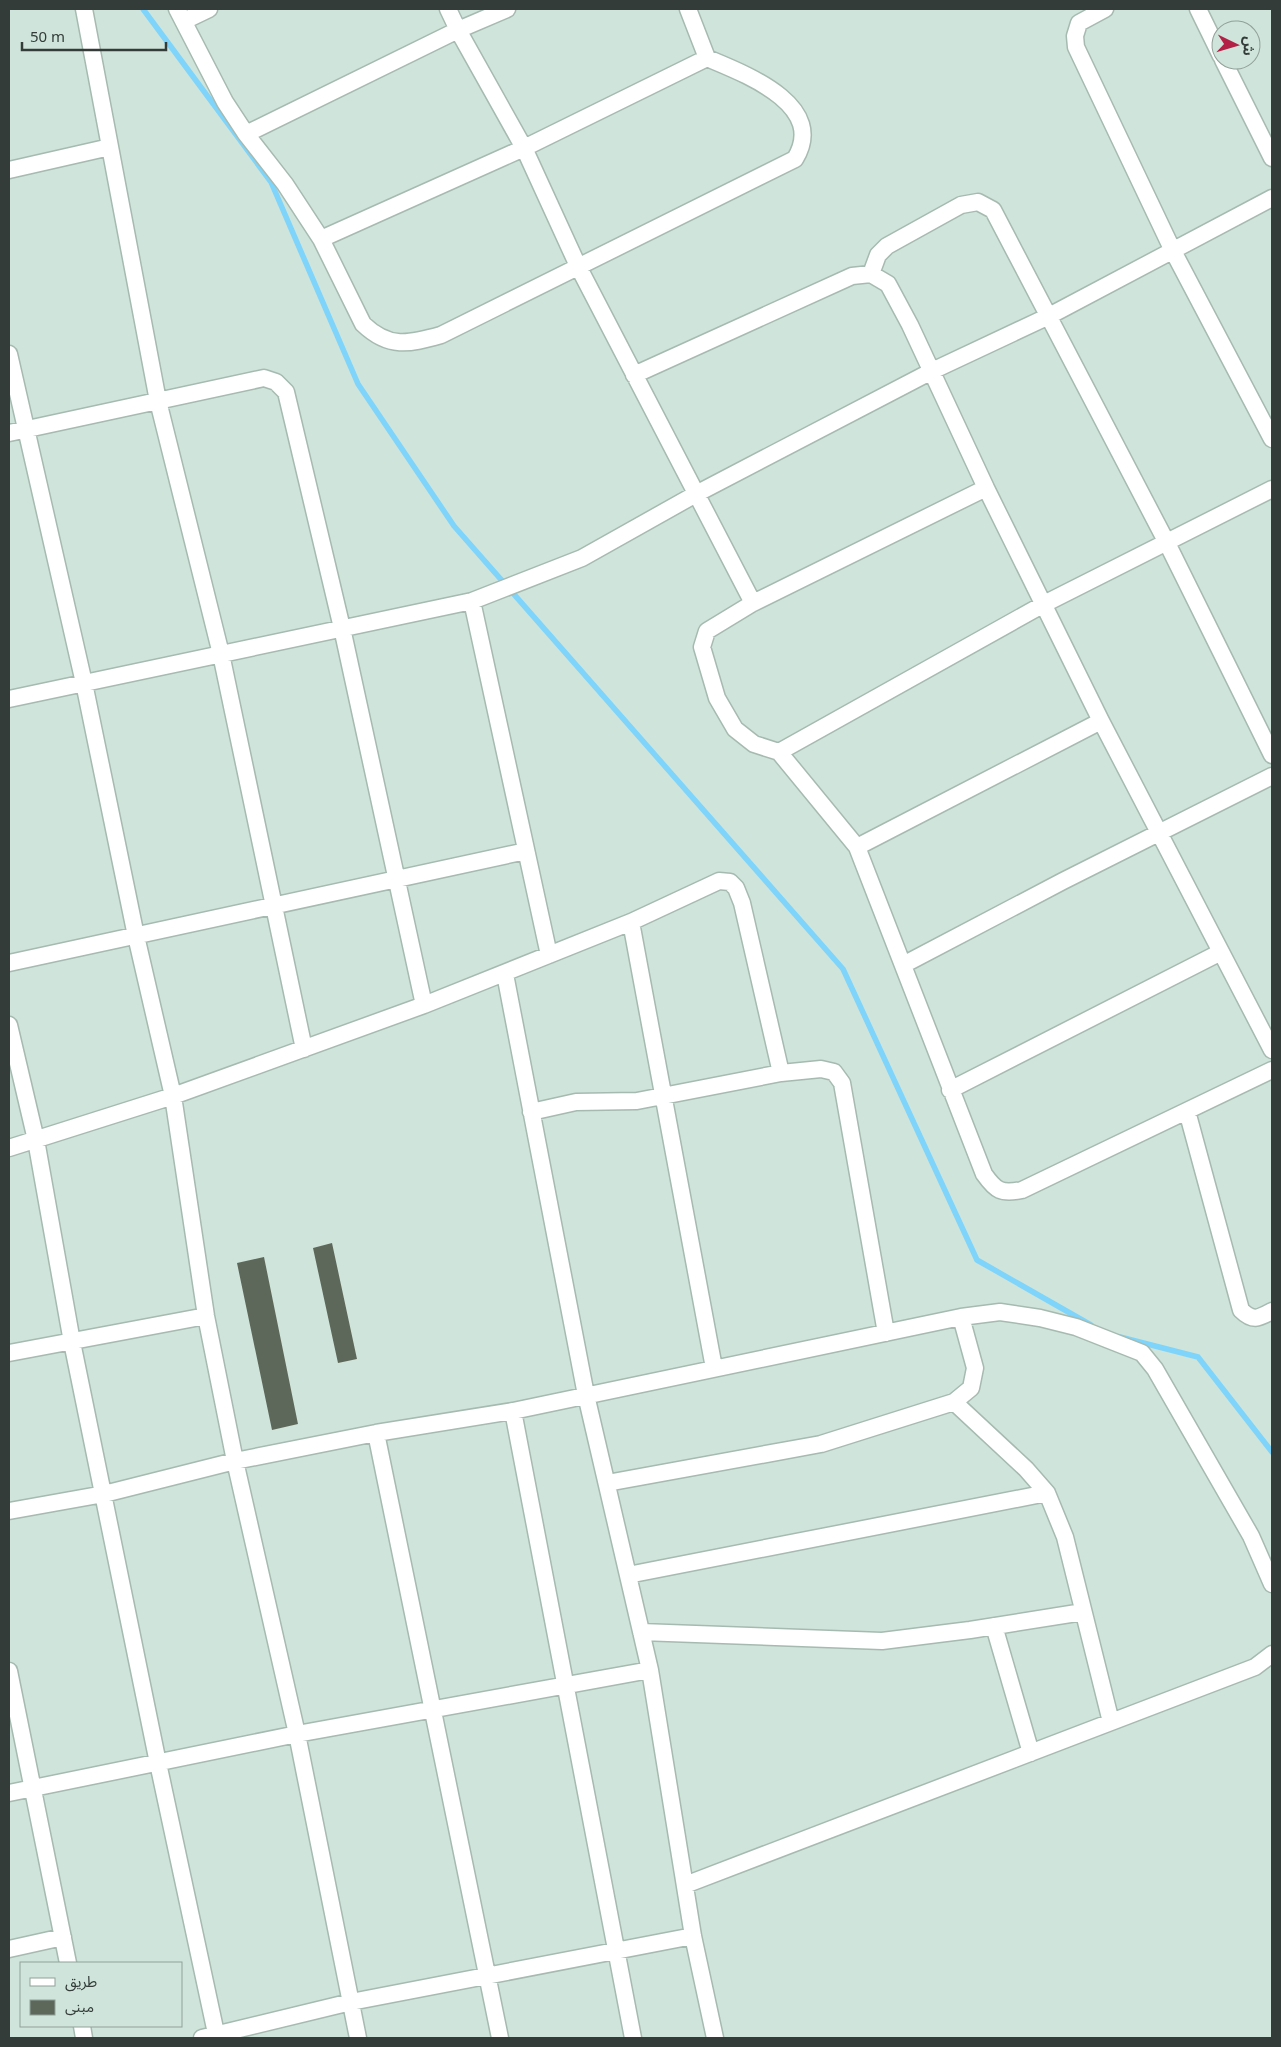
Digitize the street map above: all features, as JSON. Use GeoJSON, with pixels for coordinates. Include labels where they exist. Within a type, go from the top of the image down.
{"type":"FeatureCollection","features":[{"type":"Feature","properties":{"kind":"street"},"geometry":{"type":"LineString","coordinates":[[84,9],[158,401],[221,654],[272,906],[304,1048]]}},
{"type":"Feature","properties":{"kind":"street"},"geometry":{"type":"LineString","coordinates":[[209,9],[180,15],[210,76],[246,134],[285,184],[321,239],[363,324],[374,334],[391,340],[410,343],[441,335],[796,159],[803,147],[804,128],[792,108],[758,80],[708,58],[688,9]]}},
{"type":"Feature","properties":{"kind":"street"},"geometry":{"type":"LineString","coordinates":[[448,9],[524,148],[578,266],[753,602]]}},
{"type":"Feature","properties":{"kind":"street"},"geometry":{"type":"LineString","coordinates":[[246,134],[458,30],[508,9]]}},
{"type":"Feature","properties":{"kind":"street"},"geometry":{"type":"LineString","coordinates":[[1105,9],[1079,23],[1075,36],[1076,47],[1172,251],[1272,439]]}},
{"type":"Feature","properties":{"kind":"street"},"geometry":{"type":"LineString","coordinates":[[1198,9],[1211,36]]}},
{"type":"Feature","properties":{"kind":"street"},"geometry":{"type":"LineString","coordinates":[[321,239],[524,148],[708,58]]}},
{"type":"Feature","properties":{"kind":"street"},"geometry":{"type":"LineString","coordinates":[[1228,70],[1272,158]]}},
{"type":"Feature","properties":{"kind":"street"},"geometry":{"type":"LineString","coordinates":[[9,170],[110,147]]}},
{"type":"Feature","properties":{"kind":"street"},"geometry":{"type":"LineString","coordinates":[[9,699],[472,601],[582,558],[696,494],[932,371],[1049,316],[1272,198]]}},
{"type":"Feature","properties":{"kind":"street"},"geometry":{"type":"LineString","coordinates":[[871,274],[878,256],[887,246],[961,205],[978,202],[992,210],[1168,543],[1272,754]]}},
{"type":"Feature","properties":{"kind":"street"},"geometry":{"type":"LineString","coordinates":[[634,375],[852,276],[871,274],[888,284],[1101,721],[1272,1050]]}},
{"type":"Feature","properties":{"kind":"street"},"geometry":{"type":"LineString","coordinates":[[9,354],[84,683],[136,936],[173,1096],[206,1316],[235,1461],[297,1734],[358,2038]]}},
{"type":"Feature","properties":{"kind":"street"},"geometry":{"type":"LineString","coordinates":[[9,433],[264,378],[276,382],[286,392],[342,628],[424,1005]]}},
{"type":"Feature","properties":{"kind":"street"},"geometry":{"type":"LineString","coordinates":[[986,488],[753,602],[707,631],[702,647],[704,661],[717,698],[735,730],[754,744],[779,752],[856,847],[950,1090],[984,1174],[994,1188],[1008,1192],[1022,1190],[1272,1070]]}},
{"type":"Feature","properties":{"kind":"street"},"geometry":{"type":"LineString","coordinates":[[779,752],[1044,604],[1272,489]]}},
{"type":"Feature","properties":{"kind":"street"},"geometry":{"type":"LineString","coordinates":[[472,601],[549,955]]}},
{"type":"Feature","properties":{"kind":"street"},"geometry":{"type":"LineString","coordinates":[[856,847],[1101,721]]}},
{"type":"Feature","properties":{"kind":"street"},"geometry":{"type":"LineString","coordinates":[[903,966],[1272,776]]}},
{"type":"Feature","properties":{"kind":"street"},"geometry":{"type":"LineString","coordinates":[[9,963],[526,851]]}},
{"type":"Feature","properties":{"kind":"street"},"geometry":{"type":"LineString","coordinates":[[9,1148],[173,1096],[424,1005],[631,922],[718,881],[730,882],[736,888],[742,903],[781,1073]]}},
{"type":"Feature","properties":{"kind":"street"},"geometry":{"type":"LineString","coordinates":[[631,922],[714,1368]]}},
{"type":"Feature","properties":{"kind":"street"},"geometry":{"type":"LineString","coordinates":[[950,1090],[1221,952]]}},
{"type":"Feature","properties":{"kind":"street"},"geometry":{"type":"LineString","coordinates":[[505,974],[586,1394],[650,1670],[693,1936],[715,2038]]}},
{"type":"Feature","properties":{"kind":"street"},"geometry":{"type":"LineString","coordinates":[[9,1025],[36,1140],[72,1342],[212,2037],[351,2002],[487,1978],[693,1936]]}},
{"type":"Feature","properties":{"kind":"street"},"geometry":{"type":"LineString","coordinates":[[531,1112],[576,1102],[620,1102],[664,1096],[781,1073],[821,1070],[834,1072],[842,1083],[886,1332]]}},
{"type":"Feature","properties":{"kind":"street"},"geometry":{"type":"LineString","coordinates":[[1186,1111],[1241,1310],[1248,1318],[1256,1319],[1272,1310]]}},
{"type":"Feature","properties":{"kind":"street"},"geometry":{"type":"LineString","coordinates":[[9,1511],[104,1494],[235,1461],[376,1433],[513,1411],[586,1394],[886,1332],[961,1317],[1000,1312],[1040,1318],[1076,1327],[1142,1354],[1155,1369],[1251,1536],[1272,1584]]}},
{"type":"Feature","properties":{"kind":"street"},"geometry":{"type":"LineString","coordinates":[[9,1353],[206,1316]]}},
{"type":"Feature","properties":{"kind":"street"},"geometry":{"type":"LineString","coordinates":[[607,1483],[821,1444],[954,1402],[971,1388],[975,1368],[961,1317]]}},
{"type":"Feature","properties":{"kind":"street"},"geometry":{"type":"LineString","coordinates":[[954,1402],[1026,1469],[1047,1493],[1065,1537],[1111,1722]]}},
{"type":"Feature","properties":{"kind":"street"},"geometry":{"type":"LineString","coordinates":[[513,1411],[615,1952],[633,2038]]}},
{"type":"Feature","properties":{"kind":"street"},"geometry":{"type":"LineString","coordinates":[[376,1433],[500,2038]]}},
{"type":"Feature","properties":{"kind":"street"},"geometry":{"type":"LineString","coordinates":[[628,1576],[1047,1493]]}},
{"type":"Feature","properties":{"kind":"street"},"geometry":{"type":"LineString","coordinates":[[641,1632],[882,1641],[1083,1612]]}},
{"type":"Feature","properties":{"kind":"street"},"geometry":{"type":"LineString","coordinates":[[994,1626],[1031,1753]]}},
{"type":"Feature","properties":{"kind":"street"},"geometry":{"type":"LineString","coordinates":[[685,1885],[1255,1667],[1272,1654]]}},
{"type":"Feature","properties":{"kind":"street"},"geometry":{"type":"LineString","coordinates":[[9,1670],[31,1788],[68,1962]]}},
{"type":"Feature","properties":{"kind":"street"},"geometry":{"type":"LineString","coordinates":[[9,1793],[297,1734],[433,1711],[565,1684],[650,1670]]}},
{"type":"Feature","properties":{"kind":"street"},"geometry":{"type":"LineString","coordinates":[[9,1949],[63,1937]]}},
{"type":"Feature","properties":{"kind":"building"},"geometry":{"type":"Polygon","coordinates":[[[332,1243],[357,1359],[338,1363],[313,1248],[332,1243]]]}},
{"type":"Feature","properties":{"kind":"building"},"geometry":{"type":"Polygon","coordinates":[[[264,1257],[298,1424],[272,1430],[237,1263],[264,1257]]]}},
{"type":"Feature","properties":{"kind":"waterway"},"geometry":{"type":"LineString","coordinates":[[143,9],[271,182],[358,384],[454,526],[843,969],[977,1260],[1091,1325]]}},
{"type":"Feature","properties":{"kind":"waterway"},"geometry":{"type":"LineString","coordinates":[[1120,1337],[1198,1357],[1272,1452]]}}]}
